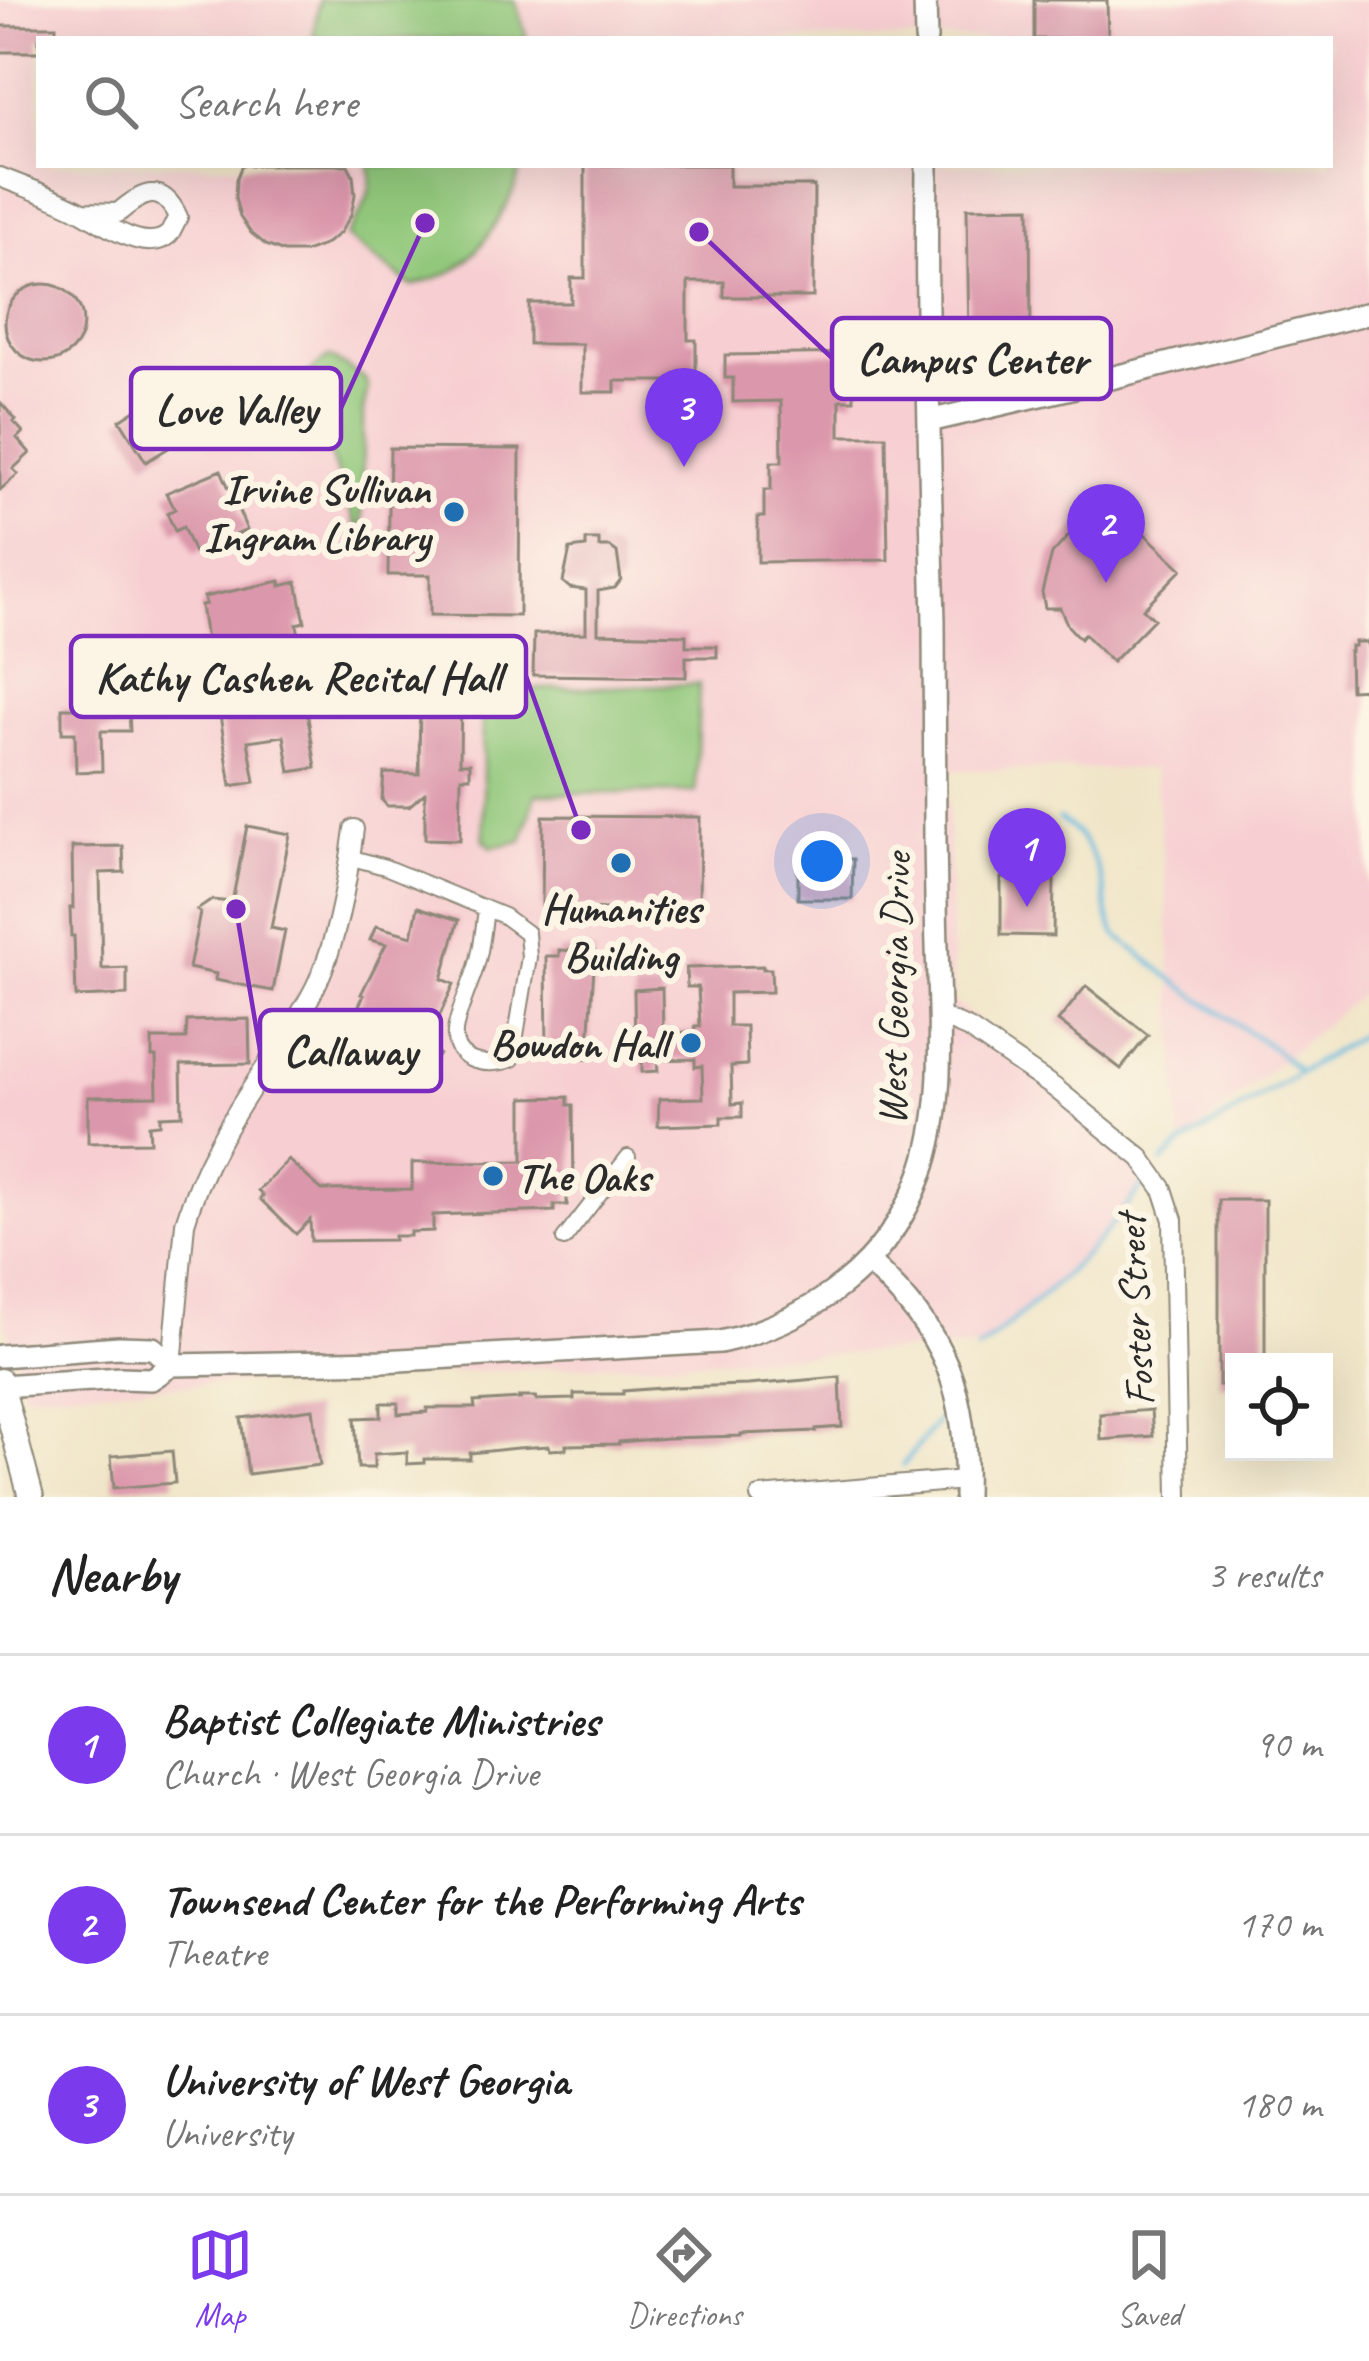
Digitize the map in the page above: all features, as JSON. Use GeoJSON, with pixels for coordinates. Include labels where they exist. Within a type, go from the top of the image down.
{"type":"FeatureCollection","features":[{"type":"Feature","properties":{"kind":"main road"},"geometry":{"type":"LineString","coordinates":[[2,1397],[32,1497]]}},
{"type":"Feature","properties":{"kind":"street"},"geometry":{"type":"LineString","coordinates":[[926,0],[926,36]]}},
{"type":"Feature","properties":{"kind":"street","name":"West Georgia Drive"},"geometry":{"type":"LineString","coordinates":[[2,1397],[121,1378],[151,1379],[172,1365],[382,1361],[720,1342],[757,1334],[806,1311],[868,1262],[911,1199],[927,1157],[937,1102],[925,326],[927,168]]}},
{"type":"Feature","properties":{"kind":"street"},"geometry":{"type":"LineString","coordinates":[[0,177],[84,212]]}},
{"type":"Feature","properties":{"kind":"street"},"geometry":{"type":"LineString","coordinates":[[928,421],[1369,314]]}},
{"type":"Feature","properties":{"kind":"street"},"geometry":{"type":"LineString","coordinates":[[172,1365],[190,1207],[238,1109],[318,981],[354,829]]}},
{"type":"Feature","properties":{"kind":"street"},"geometry":{"type":"LineString","coordinates":[[349,857],[504,916],[526,933],[530,957],[512,1059],[488,1065],[464,1054],[455,1032],[478,960],[486,910]]}},
{"type":"Feature","properties":{"kind":"street","name":"Foster Street"},"geometry":{"type":"LineString","coordinates":[[939,1016],[969,1029],[1066,1096],[1141,1158],[1163,1189],[1173,1220],[1178,1497]]}},
{"type":"Feature","properties":{"kind":"street"},"geometry":{"type":"LineString","coordinates":[[564,1239],[628,1157]]}},
{"type":"Feature","properties":{"kind":"street"},"geometry":{"type":"LineString","coordinates":[[760,1497],[965,1489],[959,1401],[946,1360],[919,1313],[868,1262]]}},
{"type":"Feature","properties":{"kind":"street"},"geometry":{"type":"LineString","coordinates":[[0,1356],[153,1348],[172,1365]]}},
{"type":"Feature","properties":{"kind":"shaded area"},"geometry":{"type":"Polygon","coordinates":[[[0,0],[1369,0],[1369,987],[1181,1145],[1154,769],[947,770],[953,1002],[1081,1099],[1152,1175],[1076,1264],[982,1347],[25,1393],[0,1307],[0,0]]]}},
{"type":"Feature","properties":{"kind":"green space"},"geometry":{"type":"Polygon","coordinates":[[[319,0],[515,0],[526,36],[313,36],[319,0]]]}},
{"type":"Feature","properties":{"kind":"green space"},"geometry":{"type":"Polygon","coordinates":[[[370,168],[520,168],[505,207],[477,250],[451,272],[412,286],[346,237],[361,212],[370,168]]]}},
{"type":"Feature","properties":{"kind":"green space"},"geometry":{"type":"Polygon","coordinates":[[[330,357],[365,379],[368,388],[363,410],[362,525],[356,526],[302,389],[303,377],[330,357]]]}},
{"type":"Feature","properties":{"kind":"green space"},"geometry":{"type":"Polygon","coordinates":[[[699,684],[696,792],[536,794],[522,841],[492,847],[484,840],[482,691],[699,684]]]}},
{"type":"Feature","properties":{"kind":"building"},"geometry":{"type":"Polygon","coordinates":[[[1034,0],[1107,0],[1108,36],[1034,36],[1034,0]]]}},
{"type":"Feature","properties":{"kind":"building"},"geometry":{"type":"Polygon","coordinates":[[[0,26],[56,26],[56,36],[36,36],[36,52],[0,52],[0,26]]]}},
{"type":"Feature","properties":{"kind":"building"},"geometry":{"type":"Polygon","coordinates":[[[241,168],[350,168],[355,195],[351,215],[340,233],[324,245],[305,252],[284,252],[266,245],[240,217],[236,179],[241,168]]]}},
{"type":"Feature","properties":{"kind":"building"},"geometry":{"type":"Polygon","coordinates":[[[585,168],[729,168],[729,186],[814,186],[813,297],[724,297],[724,282],[688,282],[688,340],[696,340],[696,375],[688,375],[688,381],[615,381],[615,392],[582,392],[582,344],[529,344],[529,303],[571,303],[571,278],[585,278],[585,168]]]}},
{"type":"Feature","properties":{"kind":"building"},"geometry":{"type":"Polygon","coordinates":[[[1030,207],[1031,339],[969,340],[967,208],[1030,207]]]}},
{"type":"Feature","properties":{"kind":"building"},"geometry":{"type":"Polygon","coordinates":[[[44,284],[71,296],[83,323],[71,350],[44,362],[17,350],[5,323],[17,296],[44,284]]]}},
{"type":"Feature","properties":{"kind":"building"},"geometry":{"type":"Polygon","coordinates":[[[861,353],[862,376],[854,376],[854,400],[840,400],[840,436],[886,436],[888,560],[758,562],[758,517],[764,517],[764,490],[771,490],[771,462],[782,462],[781,401],[733,402],[733,378],[725,378],[725,355],[861,353]]]}},
{"type":"Feature","properties":{"kind":"building"},"geometry":{"type":"Polygon","coordinates":[[[187,390],[201,412],[163,436],[170,447],[146,462],[120,420],[143,405],[149,414],[187,390]]]}},
{"type":"Feature","properties":{"kind":"building"},"geometry":{"type":"Polygon","coordinates":[[[0,402],[16,420],[23,432],[17,438],[30,453],[13,469],[18,474],[0,490],[0,402]]]}},
{"type":"Feature","properties":{"kind":"building","name":"Irvine Sullivan Ingram Library"},"geometry":{"type":"Polygon","coordinates":[[[390,448],[520,449],[519,616],[430,615],[430,575],[388,575],[390,448]]]}},
{"type":"Feature","properties":{"kind":"building"},"geometry":{"type":"Polygon","coordinates":[[[221,470],[247,530],[194,553],[183,527],[175,531],[167,513],[175,509],[166,493],[221,470]]]}},
{"type":"Feature","properties":{"kind":"building"},"geometry":{"type":"Polygon","coordinates":[[[1094,508],[1117,531],[1129,519],[1182,569],[1143,609],[1154,619],[1112,662],[1084,634],[1080,639],[1060,608],[1045,608],[1042,592],[1052,554],[1094,508]]]}},
{"type":"Feature","properties":{"kind":"building"},"geometry":{"type":"Polygon","coordinates":[[[586,540],[599,540],[599,547],[617,552],[621,580],[615,588],[598,591],[598,633],[686,635],[686,646],[717,646],[717,657],[686,657],[686,677],[533,675],[534,634],[586,633],[586,590],[563,582],[570,549],[586,547],[586,540]]]}},
{"type":"Feature","properties":{"kind":"building"},"geometry":{"type":"Polygon","coordinates":[[[280,581],[281,586],[297,582],[305,622],[297,624],[308,664],[303,664],[306,679],[302,680],[316,768],[290,772],[284,736],[248,741],[255,782],[231,786],[217,696],[199,699],[192,657],[208,654],[204,597],[280,581]],[[275,686],[242,691],[246,715],[279,710],[275,686]]]}},
{"type":"Feature","properties":{"kind":"building"},"geometry":{"type":"Polygon","coordinates":[[[1355,642],[1369,646],[1369,689],[1350,690],[1349,652],[1355,642]]]}},
{"type":"Feature","properties":{"kind":"building"},"geometry":{"type":"Polygon","coordinates":[[[100,673],[101,711],[129,710],[130,731],[101,731],[102,771],[76,772],[75,733],[62,733],[62,708],[77,708],[76,674],[100,673]]]}},
{"type":"Feature","properties":{"kind":"building"},"geometry":{"type":"Polygon","coordinates":[[[420,686],[461,687],[460,763],[470,763],[470,777],[461,777],[460,840],[425,839],[425,793],[409,806],[387,806],[382,800],[384,773],[419,774],[420,686]]]}},
{"type":"Feature","properties":{"kind":"building","name":"Humanities Building"},"geometry":{"type":"Polygon","coordinates":[[[543,816],[700,817],[699,910],[542,909],[543,816]]]}},
{"type":"Feature","properties":{"kind":"building"},"geometry":{"type":"Polygon","coordinates":[[[247,826],[290,834],[271,928],[285,931],[273,991],[215,980],[216,974],[189,968],[197,910],[212,900],[232,902],[247,826]]]}},
{"type":"Feature","properties":{"kind":"building"},"geometry":{"type":"Polygon","coordinates":[[[123,846],[124,872],[100,873],[102,969],[127,968],[127,995],[76,997],[70,908],[72,847],[123,846]]]}},
{"type":"Feature","properties":{"kind":"building"},"geometry":{"type":"Polygon","coordinates":[[[798,858],[853,859],[852,899],[798,899],[798,858]]]}},
{"type":"Feature","properties":{"kind":"building"},"geometry":{"type":"Polygon","coordinates":[[[1001,878],[1054,878],[1053,936],[1001,935],[1001,878]]]}},
{"type":"Feature","properties":{"kind":"building"},"geometry":{"type":"Polygon","coordinates":[[[418,907],[459,920],[442,979],[454,984],[430,1037],[436,1043],[431,1049],[439,1054],[433,1064],[418,1056],[404,1078],[367,1049],[375,1040],[349,1027],[386,944],[370,940],[376,926],[412,936],[418,907]]]}},
{"type":"Feature","properties":{"kind":"building"},"geometry":{"type":"Polygon","coordinates":[[[559,950],[595,952],[588,1059],[547,1055],[546,956],[559,956],[559,950]]]}},
{"type":"Feature","properties":{"kind":"building","name":"Bowdon Hall"},"geometry":{"type":"Polygon","coordinates":[[[686,968],[771,969],[772,992],[729,993],[729,1026],[746,1026],[747,1065],[731,1066],[732,1104],[742,1103],[742,1117],[721,1117],[721,1124],[658,1126],[659,1099],[703,1098],[702,1066],[695,1067],[695,1059],[657,1060],[658,1071],[642,1072],[642,1052],[635,1052],[634,990],[662,988],[663,1033],[695,1032],[695,1026],[700,1026],[698,987],[687,987],[686,968]]]}},
{"type":"Feature","properties":{"kind":"building"},"geometry":{"type":"Polygon","coordinates":[[[1086,986],[1148,1035],[1121,1069],[1058,1021],[1086,986]]]}},
{"type":"Feature","properties":{"kind":"building"},"geometry":{"type":"Polygon","coordinates":[[[249,1019],[250,1064],[181,1065],[182,1115],[160,1116],[160,1124],[149,1125],[150,1142],[88,1143],[88,1097],[157,1096],[152,1039],[186,1039],[187,1021],[249,1019]]]}},
{"type":"Feature","properties":{"kind":"building","name":"The Oaks"},"geometry":{"type":"Polygon","coordinates":[[[568,1097],[568,1105],[573,1105],[574,1192],[567,1193],[567,1205],[554,1205],[554,1211],[433,1215],[433,1231],[410,1232],[394,1240],[311,1241],[310,1220],[296,1234],[260,1199],[263,1196],[258,1191],[288,1160],[322,1190],[412,1189],[412,1163],[523,1161],[523,1098],[568,1097]]]}},
{"type":"Feature","properties":{"kind":"building"},"geometry":{"type":"Polygon","coordinates":[[[1219,1200],[1265,1200],[1265,1353],[1225,1353],[1225,1385],[1219,1385],[1219,1200]]]}},
{"type":"Feature","properties":{"kind":"building"},"geometry":{"type":"Polygon","coordinates":[[[840,1377],[842,1427],[566,1445],[566,1449],[517,1448],[470,1453],[470,1459],[424,1459],[424,1463],[407,1464],[407,1452],[374,1454],[374,1468],[358,1468],[355,1418],[381,1417],[381,1403],[398,1403],[398,1414],[427,1412],[427,1408],[475,1408],[474,1402],[519,1397],[574,1399],[574,1394],[840,1377]]]}},
{"type":"Feature","properties":{"kind":"building"},"geometry":{"type":"Polygon","coordinates":[[[313,1409],[320,1465],[248,1474],[241,1418],[313,1409]]]}},
{"type":"Feature","properties":{"kind":"building"},"geometry":{"type":"Polygon","coordinates":[[[1151,1410],[1153,1436],[1101,1440],[1100,1414],[1151,1410]]]}},
{"type":"Feature","properties":{"kind":"building"},"geometry":{"type":"Polygon","coordinates":[[[172,1451],[175,1483],[114,1488],[111,1456],[172,1451]]]}},
{"type":"Feature","properties":{"kind":"waterway"},"geometry":{"type":"LineString","coordinates":[[1059,819],[1094,859],[1117,936],[1300,1072]]}},
{"type":"Feature","properties":{"kind":"waterway"},"geometry":{"type":"LineString","coordinates":[[1162,1163],[1181,1145],[1369,1030]]}},
{"type":"Feature","properties":{"kind":"waterway"},"geometry":{"type":"LineString","coordinates":[[977,1351],[1088,1251],[1145,1182]]}},
{"type":"Feature","properties":{"kind":"waterway"},"geometry":{"type":"LineString","coordinates":[[903,1465],[946,1410]]}},
{"type":"Feature","properties":{"kind":"place","name":"Love Valley"},"geometry":{"type":"Point","coordinates":[425,223]}},
{"type":"Feature","properties":{"kind":"place","name":"Campus Center"},"geometry":{"type":"Point","coordinates":[699,232]}},
{"type":"Feature","properties":{"kind":"place","name":"University of West Georgia"},"geometry":{"type":"Point","coordinates":[684,467]}},
{"type":"Feature","properties":{"kind":"place","name":"Irvine Sullivan Ingram Library"},"geometry":{"type":"Point","coordinates":[454,512]}},
{"type":"Feature","properties":{"kind":"place","name":"Townsend Center for the Performing Arts"},"geometry":{"type":"Point","coordinates":[1106,583]}},
{"type":"Feature","properties":{"kind":"place","name":"Kathy Cashen Recital Hall"},"geometry":{"type":"Point","coordinates":[581,830]}},
{"type":"Feature","properties":{"kind":"place","name":"Humanities Building"},"geometry":{"type":"Point","coordinates":[621,863]}},
{"type":"Feature","properties":{"kind":"place","name":"Baptist Collegiate Ministries"},"geometry":{"type":"Point","coordinates":[1027,907]}},
{"type":"Feature","properties":{"kind":"place","name":"Callaway"},"geometry":{"type":"Point","coordinates":[236,909]}},
{"type":"Feature","properties":{"kind":"place","name":"Bowdon Hall"},"geometry":{"type":"Point","coordinates":[691,1043]}},
{"type":"Feature","properties":{"kind":"place","name":"The Oaks"},"geometry":{"type":"Point","coordinates":[493,1176]}}]}
